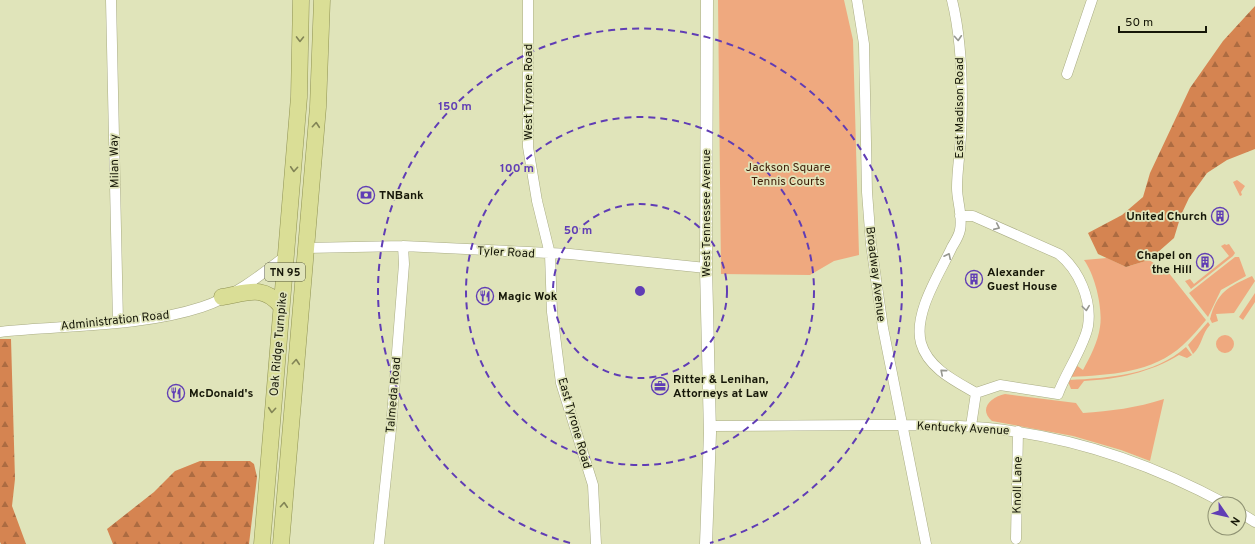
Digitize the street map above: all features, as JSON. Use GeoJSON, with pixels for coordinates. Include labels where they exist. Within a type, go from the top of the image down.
{"type":"FeatureCollection","features":[{"type":"Feature","properties":{"kind":"highway","name":"Oak Ridge Turnpike"},"geometry":{"type":"LineString","coordinates":[[262,544],[299,97],[301,0]]}},
{"type":"Feature","properties":{"kind":"highway","name":"Oak Ridge Turnpike"},"geometry":{"type":"LineString","coordinates":[[281,544],[318,107],[322,0]]}},
{"type":"Feature","properties":{"kind":"highway"},"geometry":{"type":"LineString","coordinates":[[287,255],[306,248]]}},
{"type":"Feature","properties":{"kind":"highway"},"geometry":{"type":"LineString","coordinates":[[222,297],[260,292],[273,296],[281,306]]}},
{"type":"Feature","properties":{"kind":"street","name":"Milan Way"},"geometry":{"type":"LineString","coordinates":[[111,0],[118,322]]}},
{"type":"Feature","properties":{"kind":"street","name":"West Tyrone Road"},"geometry":{"type":"LineString","coordinates":[[528,0],[528,147],[537,201],[550,254]]}},
{"type":"Feature","properties":{"kind":"street","name":"West Tennessee Avenue"},"geometry":{"type":"LineString","coordinates":[[706,544],[710,426],[706,268],[707,0]]}},
{"type":"Feature","properties":{"kind":"street","name":"Broadway Avenue"},"geometry":{"type":"LineString","coordinates":[[857,0],[864,44],[867,192],[871,244],[883,328],[926,544]]}},
{"type":"Feature","properties":{"kind":"street","name":"East Madison Road"},"geometry":{"type":"LineString","coordinates":[[952,0],[956,18],[960,73],[961,134],[957,188],[960,230],[924,306],[920,321],[920,333],[921,343],[933,363],[952,380],[976,393]]}},
{"type":"Feature","properties":{"kind":"street"},"geometry":{"type":"LineString","coordinates":[[1067,74],[1092,0]]}},
{"type":"Feature","properties":{"kind":"street"},"geometry":{"type":"LineString","coordinates":[[960,216],[973,216],[1059,254],[1069,262],[1081,282],[1085,296],[1088,326],[1058,394],[1000,385],[976,393],[970,426]]}},
{"type":"Feature","properties":{"kind":"street","name":"Tyler Road"},"geometry":{"type":"LineString","coordinates":[[306,248],[403,246],[570,254],[706,268]]}},
{"type":"Feature","properties":{"kind":"street","name":"Talmeda Road"},"geometry":{"type":"LineString","coordinates":[[379,544],[391,429],[404,271],[403,246]]}},
{"type":"Feature","properties":{"kind":"street","name":"East Tyrone Road"},"geometry":{"type":"LineString","coordinates":[[550,254],[552,312],[561,383],[594,485],[596,544]]}},
{"type":"Feature","properties":{"kind":"street","name":"Administration Road"},"geometry":{"type":"LineString","coordinates":[[0,332],[159,318],[203,307],[249,284],[287,255]]}},
{"type":"Feature","properties":{"kind":"street","name":"Kentucky Avenue"},"geometry":{"type":"LineString","coordinates":[[710,426],[970,426],[1018,431],[1063,440],[1108,452],[1168,475],[1210,496]]}},
{"type":"Feature","properties":{"kind":"street","name":"Knoll Lane"},"geometry":{"type":"LineString","coordinates":[[1016,539],[1018,431]]}},
{"type":"Feature","properties":{"kind":"green space","name":"Jackson Square Tennis Courts"},"geometry":{"type":"Polygon","coordinates":[[[718,0],[844,0],[853,40],[859,255],[834,261],[810,275],[721,274],[718,0]]]}},
{"type":"Feature","properties":{"kind":"green space"},"geometry":{"type":"Polygon","coordinates":[[[1255,6],[1255,149],[1227,160],[1207,173],[1189,198],[1181,215],[1174,238],[1149,260],[1126,267],[1098,254],[1088,233],[1122,215],[1143,197],[1150,173],[1190,88],[1223,41],[1255,6]]]}},
{"type":"Feature","properties":{"kind":"green space"},"geometry":{"type":"Polygon","coordinates":[[[1237,180],[1245,186],[1241,192],[1242,195],[1240,196],[1233,182],[1237,180]]]}},
{"type":"Feature","properties":{"kind":"green space"},"geometry":{"type":"Polygon","coordinates":[[[1229,244],[1235,253],[1233,256],[1191,289],[1185,281],[1190,279],[1194,284],[1229,256],[1221,246],[1229,244]]]}},
{"type":"Feature","properties":{"kind":"green space"},"geometry":{"type":"Polygon","coordinates":[[[1235,257],[1239,257],[1246,276],[1221,290],[1208,317],[1189,293],[1235,257]]]}},
{"type":"Feature","properties":{"kind":"green space"},"geometry":{"type":"Polygon","coordinates":[[[1107,258],[1126,267],[1149,260],[1168,272],[1206,320],[1183,345],[1158,362],[1130,371],[1070,377],[1076,365],[1083,370],[1096,344],[1101,319],[1095,283],[1084,260],[1107,258]]]}},
{"type":"Feature","properties":{"kind":"green space"},"geometry":{"type":"Polygon","coordinates":[[[1252,276],[1255,281],[1234,313],[1216,314],[1218,321],[1212,323],[1210,319],[1216,302],[1220,296],[1230,287],[1252,276]]]}},
{"type":"Feature","properties":{"kind":"green space"},"geometry":{"type":"Polygon","coordinates":[[[1255,293],[1255,302],[1243,320],[1239,317],[1255,293]]]}},
{"type":"Feature","properties":{"kind":"green space"},"geometry":{"type":"Polygon","coordinates":[[[1208,322],[1210,325],[1193,354],[1188,345],[1208,322]]]}},
{"type":"Feature","properties":{"kind":"green space"},"geometry":{"type":"Polygon","coordinates":[[[1221,335],[1229,335],[1234,340],[1232,351],[1229,353],[1221,353],[1216,348],[1216,340],[1221,335]]]}},
{"type":"Feature","properties":{"kind":"green space"},"geometry":{"type":"Polygon","coordinates":[[[0,339],[11,339],[15,479],[12,506],[26,544],[1,544],[0,542],[0,339]]]}},
{"type":"Feature","properties":{"kind":"green space"},"geometry":{"type":"Polygon","coordinates":[[[1186,347],[1192,355],[1187,358],[1179,355],[1168,361],[1145,371],[1109,379],[1084,381],[1078,389],[1071,389],[1069,384],[1069,380],[1116,376],[1146,369],[1160,364],[1186,347]]]}},
{"type":"Feature","properties":{"kind":"green space"},"geometry":{"type":"Polygon","coordinates":[[[1005,394],[1076,403],[1083,413],[1124,409],[1164,399],[1150,461],[1121,450],[1073,436],[992,421],[988,417],[986,408],[995,398],[1005,394]]]}},
{"type":"Feature","properties":{"kind":"green space"},"geometry":{"type":"Polygon","coordinates":[[[200,461],[250,461],[254,464],[257,477],[249,544],[113,544],[107,529],[154,492],[175,471],[200,461]]]}},
{"type":"Feature","properties":{"kind":"place","name":"TNBank"},"geometry":{"type":"Point","coordinates":[366,195]}},
{"type":"Feature","properties":{"kind":"place","name":"United Church"},"geometry":{"type":"Point","coordinates":[1220,216]}},
{"type":"Feature","properties":{"kind":"place","name":"Chapel on the Hill"},"geometry":{"type":"Point","coordinates":[1205,262]}},
{"type":"Feature","properties":{"kind":"place","name":"Alexander Guest House"},"geometry":{"type":"Point","coordinates":[974,279]}},
{"type":"Feature","properties":{"kind":"place","name":"Magic Wok"},"geometry":{"type":"Point","coordinates":[485,296]}},
{"type":"Feature","properties":{"kind":"place","name":"Ritter & Lenihan, Attorneys at Law"},"geometry":{"type":"Point","coordinates":[660,386]}},
{"type":"Feature","properties":{"kind":"place","name":"McDonald's"},"geometry":{"type":"Point","coordinates":[176,393]}}]}
